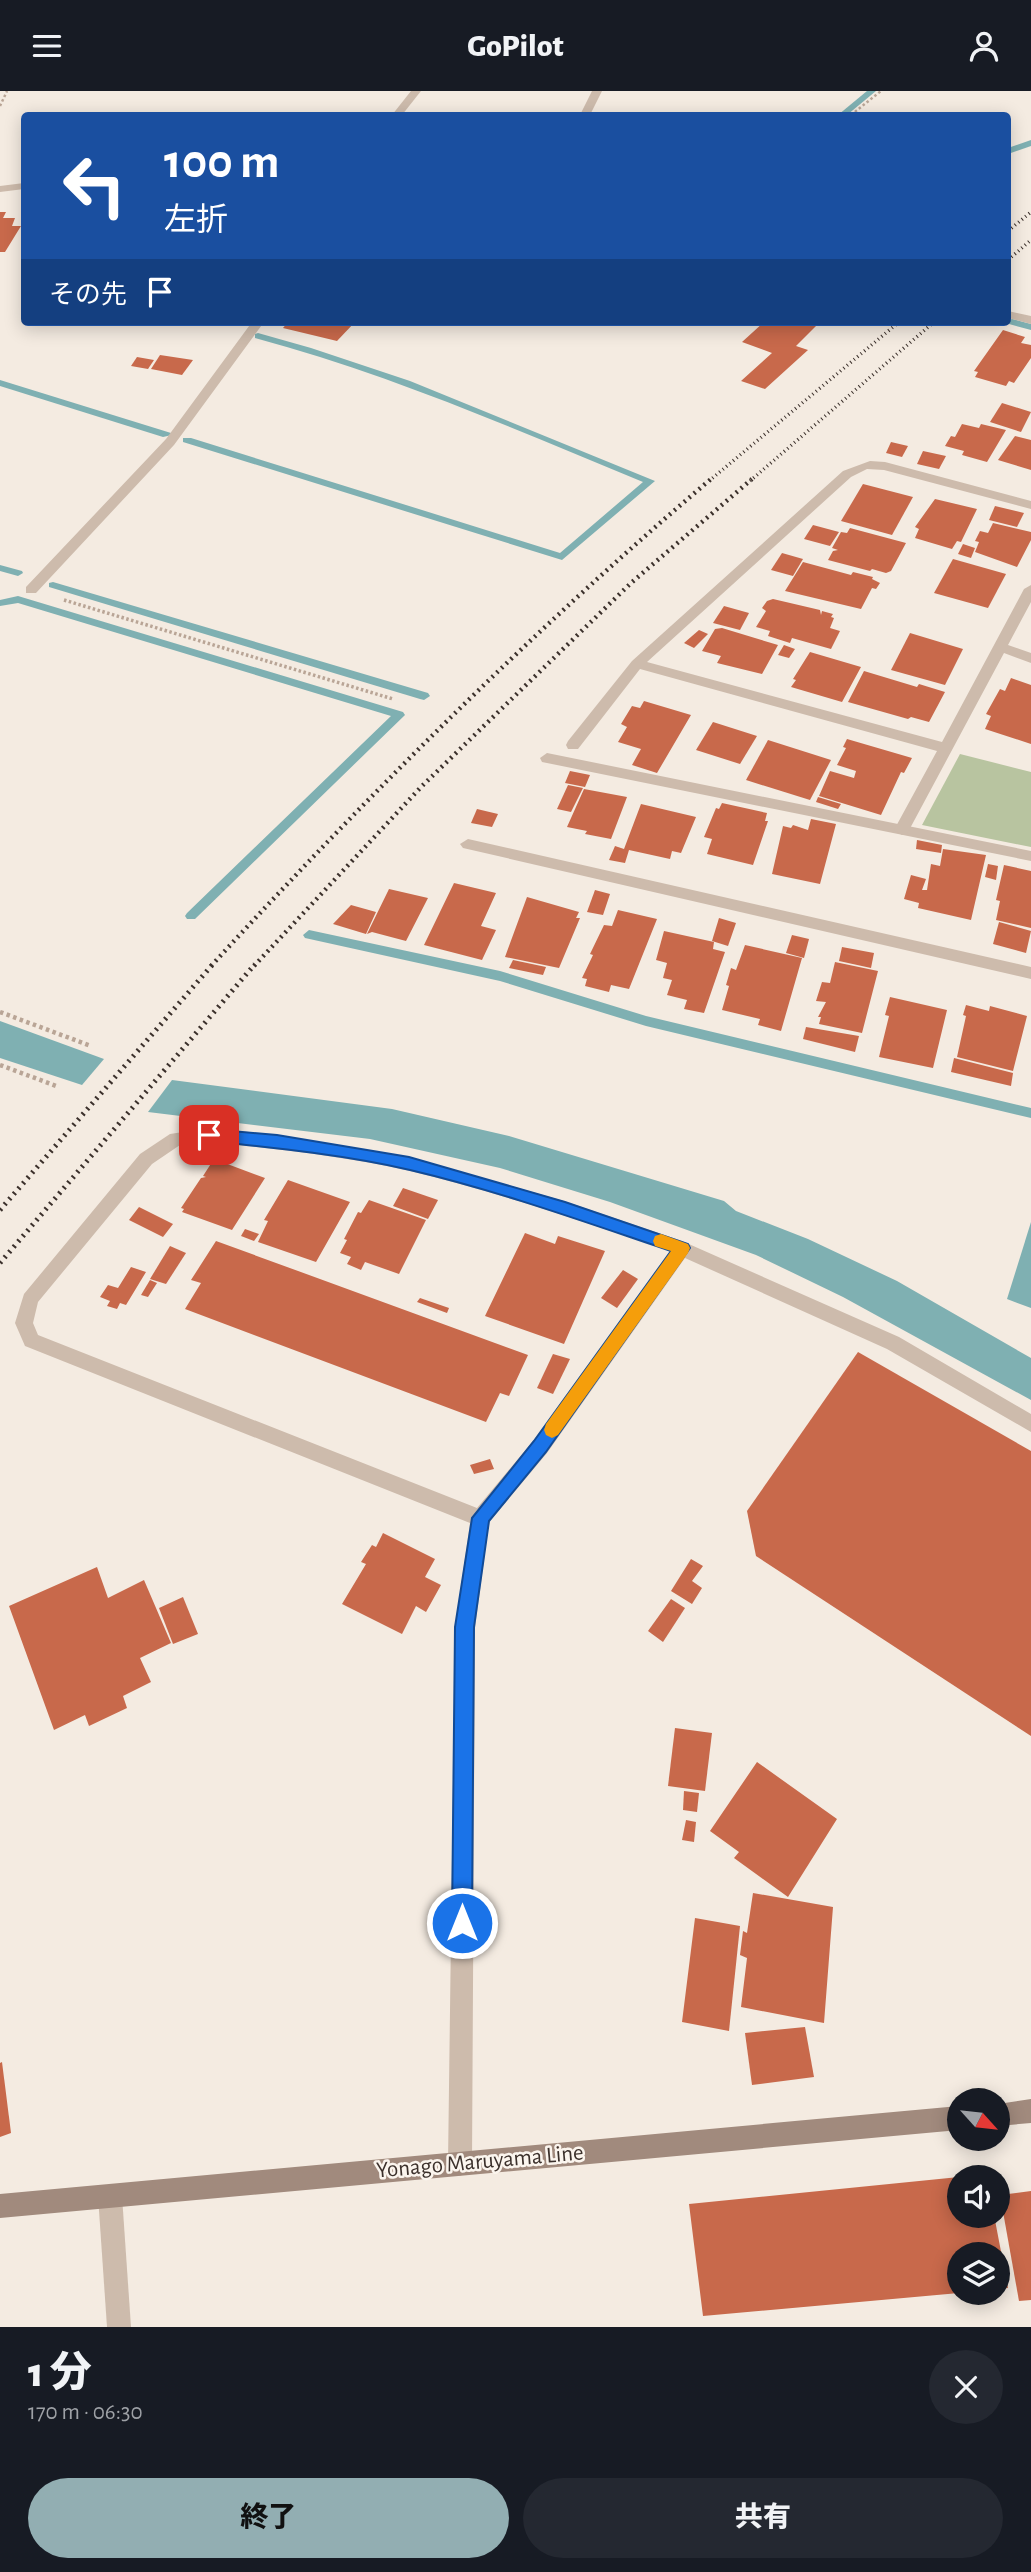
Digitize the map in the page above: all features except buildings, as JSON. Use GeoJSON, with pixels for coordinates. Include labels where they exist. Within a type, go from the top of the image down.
{"type":"FeatureCollection","features":[{"type":"Feature","properties":{"kind":"main road"},"geometry":{"type":"LineString","coordinates":[[1010,2114],[1031,2111]]}},
{"type":"Feature","properties":{"kind":"main road","name":"Yonago Maruyama Line"},"geometry":{"type":"LineString","coordinates":[[0,2206],[947,2119]]}},
{"type":"Feature","properties":{"kind":"street"},"geometry":{"type":"LineString","coordinates":[[399,112],[416,91]]}},
{"type":"Feature","properties":{"kind":"street"},"geometry":{"type":"LineString","coordinates":[[586,112],[597,91]]}},
{"type":"Feature","properties":{"kind":"street"},"geometry":{"type":"LineString","coordinates":[[0,189],[21,186]]}},
{"type":"Feature","properties":{"kind":"street"},"geometry":{"type":"LineString","coordinates":[[1011,315],[1031,320]]}},
{"type":"Feature","properties":{"kind":"street"},"geometry":{"type":"LineString","coordinates":[[31,590],[170,442],[255,326]]}},
{"type":"Feature","properties":{"kind":"street"},"geometry":{"type":"LineString","coordinates":[[573,745],[637,664],[846,474],[856,468],[867,464],[885,466],[1031,505]]}},
{"type":"Feature","properties":{"kind":"street"},"geometry":{"type":"LineString","coordinates":[[902,830],[1031,589]]}},
{"type":"Feature","properties":{"kind":"street"},"geometry":{"type":"LineString","coordinates":[[1000,647],[1031,658]]}},
{"type":"Feature","properties":{"kind":"street"},"geometry":{"type":"LineString","coordinates":[[637,664],[946,748]]}},
{"type":"Feature","properties":{"kind":"street"},"geometry":{"type":"LineString","coordinates":[[547,758],[1031,856]]}},
{"type":"Feature","properties":{"kind":"street"},"geometry":{"type":"LineString","coordinates":[[468,844],[1031,973]]}},
{"type":"Feature","properties":{"kind":"street"},"geometry":{"type":"LineString","coordinates":[[481,1518],[31,1339],[24,1323],[30,1299],[146,1159],[176,1139],[209,1135],[277,1142],[409,1164],[565,1208],[682,1248],[892,1343],[1031,1424]]}},
{"type":"Feature","properties":{"kind":"street"},"geometry":{"type":"LineString","coordinates":[[460,2164],[464,1627],[481,1518],[540,1447],[682,1248]]}},
{"type":"Feature","properties":{"kind":"street"},"geometry":{"type":"LineString","coordinates":[[110,2196],[119,2327]]}},
{"type":"Feature","properties":{"kind":"path"},"geometry":{"type":"LineString","coordinates":[[0,106],[8,91]]}},
{"type":"Feature","properties":{"kind":"path"},"geometry":{"type":"LineString","coordinates":[[855,112],[881,91]]}},
{"type":"Feature","properties":{"kind":"path"},"geometry":{"type":"LineString","coordinates":[[31,590],[393,699]]}},
{"type":"Feature","properties":{"kind":"path"},"geometry":{"type":"LineString","coordinates":[[0,1012],[91,1046]]}},
{"type":"Feature","properties":{"kind":"path"},"geometry":{"type":"LineString","coordinates":[[0,1065],[59,1087]]}},
{"type":"Feature","properties":{"kind":"green space"},"geometry":{"type":"Polygon","coordinates":[[[960,754],[1031,772],[1031,847],[922,825],[960,754]]]}},
{"type":"Feature","properties":{"kind":"water"},"geometry":{"type":"Polygon","coordinates":[[[0,1021],[104,1059],[82,1085],[0,1058],[0,1021]]]}},
{"type":"Feature","properties":{"kind":"water"},"geometry":{"type":"Polygon","coordinates":[[[172,1080],[392,1109],[509,1136],[724,1201],[736,1211],[808,1239],[897,1281],[1031,1358],[1031,1400],[843,1297],[756,1255],[610,1202],[500,1168],[370,1139],[148,1112],[172,1080]]]}},
{"type":"Feature","properties":{"kind":"water"},"geometry":{"type":"Polygon","coordinates":[[[1031,1222],[1031,1308],[1007,1299],[1031,1222]]]}},
{"type":"Feature","properties":{"kind":"waterway"},"geometry":{"type":"LineString","coordinates":[[846,112],[872,91]]}},
{"type":"Feature","properties":{"kind":"waterway"},"geometry":{"type":"LineString","coordinates":[[1011,150],[1031,143]]}},
{"type":"Feature","properties":{"kind":"waterway"},"geometry":{"type":"LineString","coordinates":[[1012,322],[1031,327]]}},
{"type":"Feature","properties":{"kind":"waterway"},"geometry":{"type":"LineString","coordinates":[[187,440],[562,557],[650,481],[407,383],[358,365],[258,336]]}},
{"type":"Feature","properties":{"kind":"waterway"},"geometry":{"type":"LineString","coordinates":[[0,383],[167,435]]}},
{"type":"Feature","properties":{"kind":"waterway"},"geometry":{"type":"LineString","coordinates":[[0,568],[18,573]]}},
{"type":"Feature","properties":{"kind":"waterway"},"geometry":{"type":"LineString","coordinates":[[53,585],[424,696]]}},
{"type":"Feature","properties":{"kind":"waterway"},"geometry":{"type":"LineString","coordinates":[[0,603],[18,599],[399,715],[191,916]]}},
{"type":"Feature","properties":{"kind":"waterway"},"geometry":{"type":"LineString","coordinates":[[309,935],[500,976],[646,1021],[1031,1113]]}},
{"type":"Feature","properties":{"kind":"railway"},"geometry":{"type":"LineString","coordinates":[[1011,229],[1031,212]]}},
{"type":"Feature","properties":{"kind":"railway"},"geometry":{"type":"LineString","coordinates":[[1011,257],[1031,240]]}},
{"type":"Feature","properties":{"kind":"railway"},"geometry":{"type":"LineString","coordinates":[[709,481],[894,326]]}},
{"type":"Feature","properties":{"kind":"railway"},"geometry":{"type":"LineString","coordinates":[[750,481],[929,326]]}},
{"type":"Feature","properties":{"kind":"railway"},"geometry":{"type":"LineString","coordinates":[[211,966],[453,715],[580,595],[711,479]]}},
{"type":"Feature","properties":{"kind":"railway"},"geometry":{"type":"LineString","coordinates":[[254,966],[421,787],[631,583],[752,479]]}},
{"type":"Feature","properties":{"kind":"railway"},"geometry":{"type":"LineString","coordinates":[[0,1210],[213,964]]}},
{"type":"Feature","properties":{"kind":"railway"},"geometry":{"type":"LineString","coordinates":[[0,1263],[255,964]]}},
{"type":"Feature","properties":{"kind":"slow traffic"},"geometry":{"type":"LineString","coordinates":[[552,1430],[682,1248],[661,1241]]}},
{"type":"Feature","properties":{"kind":"route"},"geometry":{"type":"LineString","coordinates":[[209,1135],[277,1142],[409,1164],[565,1208],[682,1248],[540,1447],[481,1518],[464,1627],[462,1923]]}}]}
